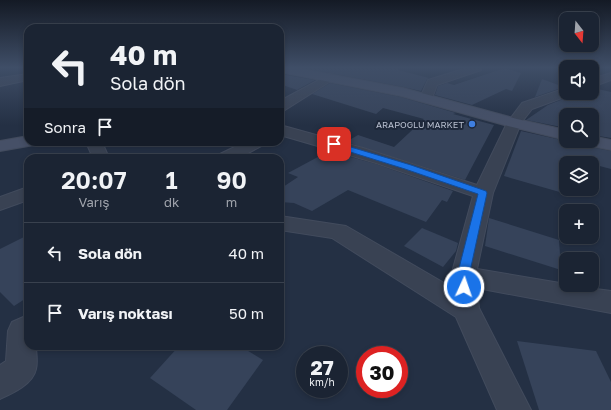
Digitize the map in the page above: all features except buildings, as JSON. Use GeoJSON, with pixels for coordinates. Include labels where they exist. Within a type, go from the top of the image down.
{"type":"FeatureCollection","features":[{"type":"Feature","properties":{"kind":"street"},"geometry":{"type":"LineString","coordinates":[[284,105],[313,87]]}},
{"type":"Feature","properties":{"kind":"street"},"geometry":{"type":"LineString","coordinates":[[379,87],[559,133]]}},
{"type":"Feature","properties":{"kind":"street"},"geometry":{"type":"LineString","coordinates":[[426,98],[430,87]]}},
{"type":"Feature","properties":{"kind":"street"},"geometry":{"type":"LineString","coordinates":[[514,410],[466,309],[463,276],[483,193],[514,123],[528,106],[559,95]]}},
{"type":"Feature","properties":{"kind":"street"},"geometry":{"type":"LineString","coordinates":[[284,131],[400,165],[483,193]]}},
{"type":"Feature","properties":{"kind":"street"},"geometry":{"type":"LineString","coordinates":[[0,146],[24,142]]}},
{"type":"Feature","properties":{"kind":"street"},"geometry":{"type":"LineString","coordinates":[[599,142],[611,145]]}},
{"type":"Feature","properties":{"kind":"street"},"geometry":{"type":"LineString","coordinates":[[234,154],[249,146]]}},
{"type":"Feature","properties":{"kind":"street"},"geometry":{"type":"LineString","coordinates":[[0,204],[24,195]]}},
{"type":"Feature","properties":{"kind":"street"},"geometry":{"type":"LineString","coordinates":[[284,223],[338,230],[466,309]]}},
{"type":"Feature","properties":{"kind":"street"},"geometry":{"type":"LineString","coordinates":[[463,276],[611,302]]}},
{"type":"Feature","properties":{"kind":"street"},"geometry":{"type":"LineString","coordinates":[[0,383],[21,369],[22,331],[24,329]]}},
{"type":"Feature","properties":{"kind":"place","name":"ARAPOĞLU MARKET"},"geometry":{"type":"Point","coordinates":[472,124]}},
{"type":"Feature","properties":{"kind":"route"},"geometry":{"type":"LineString","coordinates":[[334,144],[408,167],[483,193],[463,276],[464,287]]}}]}
